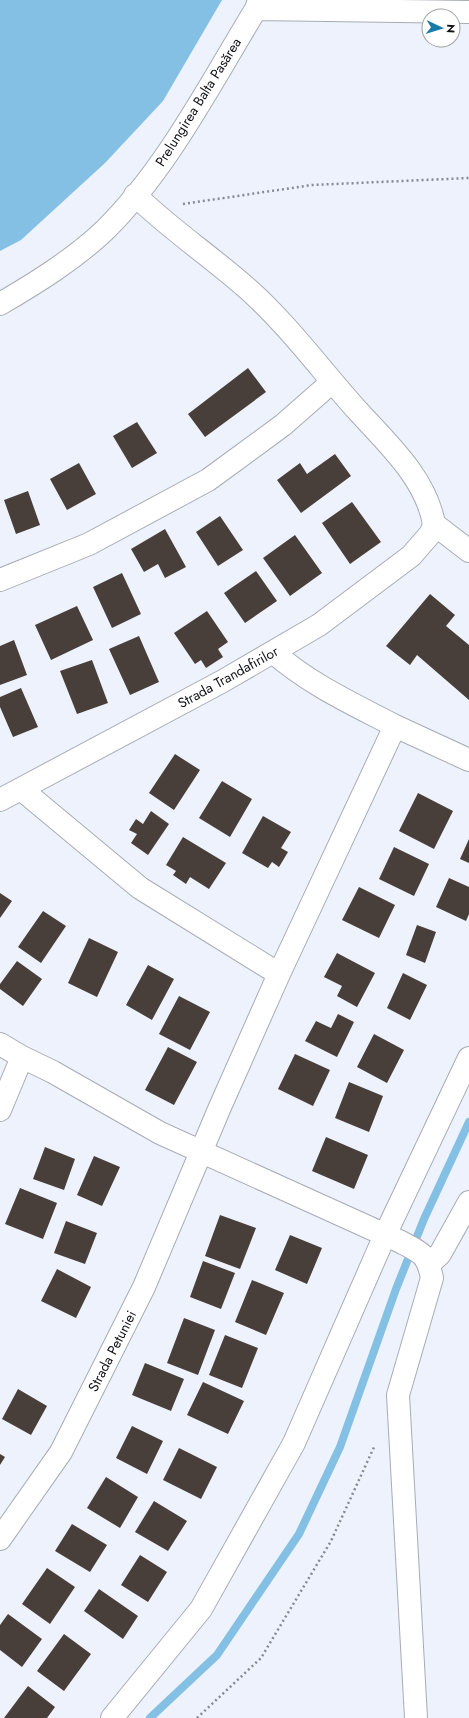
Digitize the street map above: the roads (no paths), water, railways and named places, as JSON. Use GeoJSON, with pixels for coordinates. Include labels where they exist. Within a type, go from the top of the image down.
{"type":"FeatureCollection","features":[{"type":"Feature","properties":{"kind":"street"},"geometry":{"type":"LineString","coordinates":[[257,5],[469,12]]}},
{"type":"Feature","properties":{"kind":"street","name":"Prelungirea Balta Pasărea"},"geometry":{"type":"LineString","coordinates":[[0,304],[60,266],[104,231],[135,195],[166,157],[257,5]]}},
{"type":"Feature","properties":{"kind":"street"},"geometry":{"type":"LineString","coordinates":[[135,195],[154,214],[249,291],[293,334],[332,382],[407,465],[431,507],[434,524],[469,551]]}},
{"type":"Feature","properties":{"kind":"street"},"geometry":{"type":"LineString","coordinates":[[0,580],[89,544],[208,480],[283,425],[332,382]]}},
{"type":"Feature","properties":{"kind":"street","name":"Strada Trandafirilor"},"geometry":{"type":"LineString","coordinates":[[0,800],[223,681],[319,625],[411,556],[431,533],[434,524]]}},
{"type":"Feature","properties":{"kind":"street"},"geometry":{"type":"LineString","coordinates":[[273,652],[286,664],[315,683],[395,726],[469,760]]}},
{"type":"Feature","properties":{"kind":"street","name":"Strada Petuniei"},"geometry":{"type":"LineString","coordinates":[[0,1539],[60,1452],[144,1286],[279,974],[395,726]]}},
{"type":"Feature","properties":{"kind":"street"},"geometry":{"type":"LineString","coordinates":[[21,789],[140,888],[279,974]]}},
{"type":"Feature","properties":{"kind":"street"},"geometry":{"type":"LineString","coordinates":[[0,1044],[22,1057],[53,1072],[160,1133],[393,1238],[425,1258],[432,1278],[398,1395],[416,1718]]}},
{"type":"Feature","properties":{"kind":"street"},"geometry":{"type":"LineString","coordinates":[[0,1110],[22,1057]]}},
{"type":"Feature","properties":{"kind":"street"},"geometry":{"type":"LineString","coordinates":[[112,1718],[201,1609],[294,1443],[393,1238],[469,1058]]}},
{"type":"Feature","properties":{"kind":"street"},"geometry":{"type":"LineString","coordinates":[[425,1258],[440,1254],[469,1202]]}},
{"type":"Feature","properties":{"kind":"water"},"geometry":{"type":"Polygon","coordinates":[[[0,0],[222,0],[163,101],[105,163],[21,240],[0,251],[0,0]]]}},
{"type":"Feature","properties":{"kind":"waterway"},"geometry":{"type":"LineString","coordinates":[[150,1718],[217,1655],[299,1534],[340,1447],[396,1289],[424,1219],[469,1122]]}}]}
